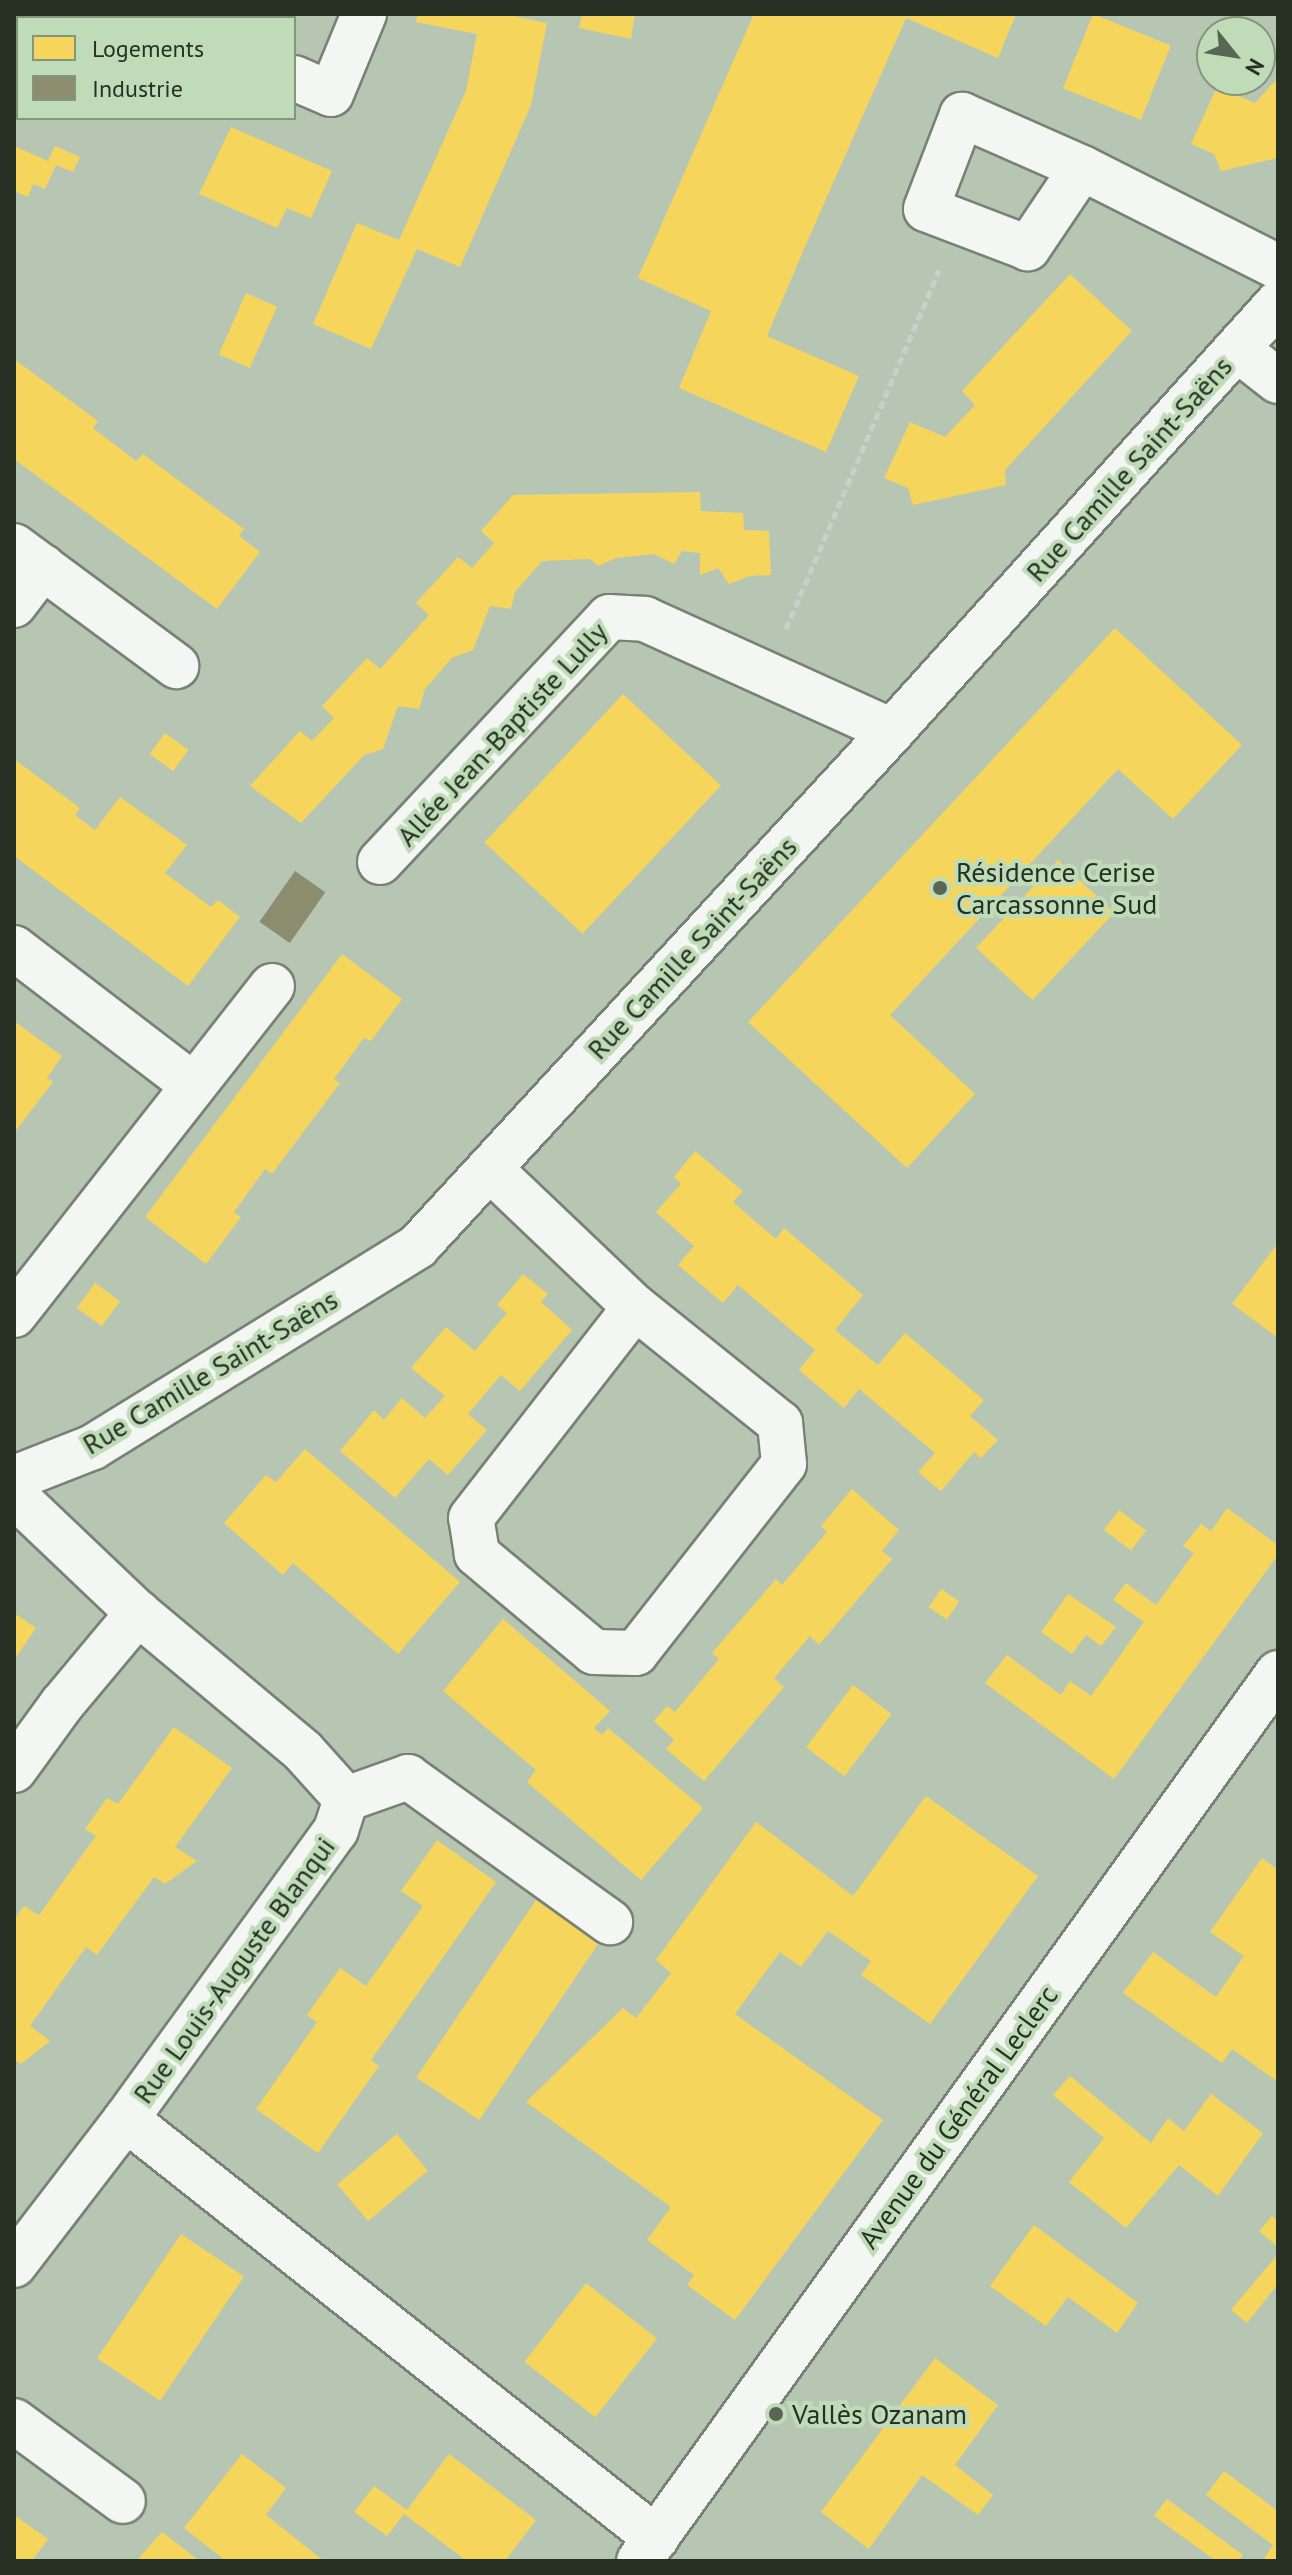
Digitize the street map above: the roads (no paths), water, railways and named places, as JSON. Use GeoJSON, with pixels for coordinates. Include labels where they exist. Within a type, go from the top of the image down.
{"type":"FeatureCollection","features":[{"type":"Feature","properties":{"kind":"street"},"geometry":{"type":"LineString","coordinates":[[296,79],[331,94],[364,14]]}},
{"type":"Feature","properties":{"kind":"street"},"geometry":{"type":"LineString","coordinates":[[1082,168],[1028,248],[926,209],[962,115],[1082,168],[1278,267]]}},
{"type":"Feature","properties":{"kind":"street","name":"Rue Camille Saint-Saëns"},"geometry":{"type":"LineString","coordinates":[[14,1478],[93,1447],[418,1246],[892,731],[1278,303]]}},
{"type":"Feature","properties":{"kind":"street"},"geometry":{"type":"LineString","coordinates":[[1237,349],[1278,381]]}},
{"type":"Feature","properties":{"kind":"street"},"geometry":{"type":"LineString","coordinates":[[14,605],[28,557],[176,666]]}},
{"type":"Feature","properties":{"kind":"street","name":"Allée Jean-Baptiste Lully"},"geometry":{"type":"LineString","coordinates":[[380,862],[609,617],[645,619],[892,731]]}},
{"type":"Feature","properties":{"kind":"street"},"geometry":{"type":"LineString","coordinates":[[14,948],[193,1085]]}},
{"type":"Feature","properties":{"kind":"street"},"geometry":{"type":"LineString","coordinates":[[14,1315],[272,986]]}},
{"type":"Feature","properties":{"kind":"street"},"geometry":{"type":"LineString","coordinates":[[490,1169],[635,1307],[780,1423],[784,1464],[636,1653],[594,1652],[477,1554],[471,1518],[635,1307]]}},
{"type":"Feature","properties":{"kind":"street"},"geometry":{"type":"LineString","coordinates":[[14,1495],[138,1613],[303,1751],[346,1799],[408,1777],[610,1922]]}},
{"type":"Feature","properties":{"kind":"street"},"geometry":{"type":"LineString","coordinates":[[14,1770],[62,1704],[138,1613]]}},
{"type":"Feature","properties":{"kind":"street","name":"Avenue du Général Leclerc"},"geometry":{"type":"LineString","coordinates":[[647,2549],[1278,1673]]}},
{"type":"Feature","properties":{"kind":"street","name":"Rue Louis-Auguste Blanqui"},"geometry":{"type":"LineString","coordinates":[[14,2265],[126,2119],[336,1830],[346,1799]]}},
{"type":"Feature","properties":{"kind":"street"},"geometry":{"type":"LineString","coordinates":[[126,2119],[647,2549]]}},
{"type":"Feature","properties":{"kind":"street"},"geometry":{"type":"LineString","coordinates":[[14,2421],[123,2501]]}},
{"type":"Feature","properties":{"kind":"place","name":"Résidence Cerise Carcassonne Sud"},"geometry":{"type":"Point","coordinates":[940,888]}},
{"type":"Feature","properties":{"kind":"place","name":"Vallès Ozanam"},"geometry":{"type":"Point","coordinates":[776,2414]}}]}
